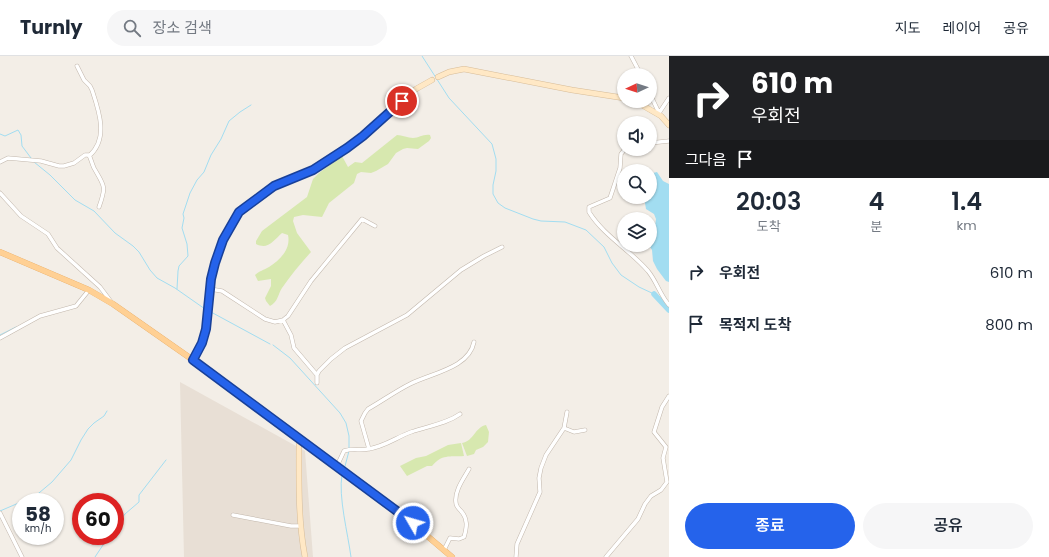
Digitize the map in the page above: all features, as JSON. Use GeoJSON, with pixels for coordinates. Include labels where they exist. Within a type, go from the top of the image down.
{"type":"FeatureCollection","features":[{"type":"Feature","properties":{"kind":"main road"},"geometry":{"type":"LineString","coordinates":[[438,77],[449,72],[464,69],[572,90],[617,97]]}},
{"type":"Feature","properties":{"kind":"main road"},"geometry":{"type":"LineString","coordinates":[[193,360],[202,343],[206,329],[212,271],[220,247],[230,226],[241,210],[274,186],[313,170],[347,148],[363,136],[416,89],[432,80]]}},
{"type":"Feature","properties":{"kind":"main road"},"geometry":{"type":"LineString","coordinates":[[648,108],[660,114],[669,125]]}},
{"type":"Feature","properties":{"kind":"main road"},"geometry":{"type":"LineString","coordinates":[[0,252],[89,290],[113,304],[193,360],[338,467],[418,527],[452,557]]}},
{"type":"Feature","properties":{"kind":"main road"},"geometry":{"type":"LineString","coordinates":[[300,439],[300,526],[305,557]]}},
{"type":"Feature","properties":{"kind":"street"},"geometry":{"type":"LineString","coordinates":[[631,56],[637,68]]}},
{"type":"Feature","properties":{"kind":"street"},"geometry":{"type":"LineString","coordinates":[[0,162],[8,158],[40,161],[64,166],[74,163],[85,155],[89,156],[94,152],[98,144],[101,130],[92,90],[84,80],[77,66]]}},
{"type":"Feature","properties":{"kind":"street"},"geometry":{"type":"LineString","coordinates":[[660,114],[669,98]]}},
{"type":"Feature","properties":{"kind":"street"},"geometry":{"type":"LineString","coordinates":[[657,108],[660,114]]}},
{"type":"Feature","properties":{"kind":"street"},"geometry":{"type":"LineString","coordinates":[[657,142],[669,141]]}},
{"type":"Feature","properties":{"kind":"street"},"geometry":{"type":"LineString","coordinates":[[89,156],[104,184],[104,190],[99,207]]}},
{"type":"Feature","properties":{"kind":"street"},"geometry":{"type":"LineString","coordinates":[[621,156],[620,168],[610,198],[589,206],[588,212],[612,238],[648,271],[656,282],[661,295],[669,305]]}},
{"type":"Feature","properties":{"kind":"street"},"geometry":{"type":"LineString","coordinates":[[0,193],[21,216],[48,234],[57,248],[100,287],[113,304]]}},
{"type":"Feature","properties":{"kind":"street"},"geometry":{"type":"LineString","coordinates":[[210,289],[222,291],[265,319],[275,322],[283,320],[288,316],[311,281],[362,219],[375,226]]}},
{"type":"Feature","properties":{"kind":"street"},"geometry":{"type":"LineString","coordinates":[[316,384],[317,375],[331,359],[345,348],[406,315],[457,273],[484,256],[502,247]]}},
{"type":"Feature","properties":{"kind":"street"},"geometry":{"type":"LineString","coordinates":[[0,338],[40,316],[76,306],[89,290]]}},
{"type":"Feature","properties":{"kind":"street"},"geometry":{"type":"LineString","coordinates":[[283,320],[291,335],[294,348],[317,375]]}},
{"type":"Feature","properties":{"kind":"street"},"geometry":{"type":"LineString","coordinates":[[369,449],[362,421],[368,409],[411,383],[456,365],[471,352],[474,342]]}},
{"type":"Feature","properties":{"kind":"street"},"geometry":{"type":"LineString","coordinates":[[606,557],[638,519],[645,504],[651,496],[661,490],[667,482],[662,458],[667,448],[654,432],[662,407],[669,396]]}},
{"type":"Feature","properties":{"kind":"street"},"geometry":{"type":"LineString","coordinates":[[516,557],[517,544],[540,492],[539,478],[541,468],[546,455],[564,428],[567,412]]}},
{"type":"Feature","properties":{"kind":"street"},"geometry":{"type":"LineString","coordinates":[[338,467],[343,452],[346,450],[352,448],[369,449],[411,432],[452,420],[460,414]]}},
{"type":"Feature","properties":{"kind":"street"},"geometry":{"type":"LineString","coordinates":[[564,428],[574,432],[585,430]]}},
{"type":"Feature","properties":{"kind":"street"},"geometry":{"type":"LineString","coordinates":[[444,550],[450,538],[459,539],[464,537],[467,526],[466,518],[457,506],[456,499],[462,481],[470,469]]}},
{"type":"Feature","properties":{"kind":"street"},"geometry":{"type":"LineString","coordinates":[[0,513],[22,557]]}},
{"type":"Feature","properties":{"kind":"street"},"geometry":{"type":"LineString","coordinates":[[233,515],[291,526],[300,526]]}},
{"type":"Feature","properties":{"kind":"shaded area"},"geometry":{"type":"Polygon","coordinates":[[[180,382],[305,451],[313,557],[184,557],[180,382]]]}},
{"type":"Feature","properties":{"kind":"green space"},"geometry":{"type":"Polygon","coordinates":[[[397,135],[413,138],[430,135],[431,138],[418,149],[407,148],[396,153],[388,164],[376,171],[371,173],[361,172],[357,174],[354,183],[329,203],[322,217],[303,215],[294,217],[293,221],[297,233],[311,252],[289,278],[276,300],[270,306],[265,298],[271,286],[271,279],[258,281],[255,275],[269,267],[284,254],[288,245],[288,235],[282,233],[270,244],[260,246],[256,244],[256,241],[262,231],[307,197],[313,179],[342,156],[348,167],[355,162],[362,163],[397,135]]]}},
{"type":"Feature","properties":{"kind":"green space"},"geometry":{"type":"Polygon","coordinates":[[[486,425],[489,432],[488,442],[483,447],[476,450],[474,454],[467,456],[462,443],[469,440],[479,428],[486,425]]]}},
{"type":"Feature","properties":{"kind":"green space"},"geometry":{"type":"Polygon","coordinates":[[[461,443],[464,456],[450,456],[443,458],[432,466],[427,466],[407,476],[400,466],[416,458],[426,456],[448,445],[461,443]]]}},
{"type":"Feature","properties":{"kind":"water"},"geometry":{"type":"Polygon","coordinates":[[[657,172],[663,181],[669,184],[669,282],[666,281],[653,261],[652,252],[657,252],[657,212],[651,212],[646,209],[645,204],[657,204],[657,172]]]}},
{"type":"Feature","properties":{"kind":"waterway"},"geometry":{"type":"LineString","coordinates":[[422,56],[449,98],[492,144],[496,159],[493,194],[498,203],[505,208],[533,219],[541,221],[565,222],[586,230],[604,247],[612,263],[621,275],[639,287],[654,294]]}},
{"type":"Feature","properties":{"kind":"waterway"},"geometry":{"type":"LineString","coordinates":[[177,289],[179,266],[188,256],[187,244],[182,228],[184,218],[183,214],[190,193],[197,180],[204,172],[229,121],[251,105]]}},
{"type":"Feature","properties":{"kind":"waterway"},"geometry":{"type":"LineString","coordinates":[[0,134],[5,136],[18,130],[21,135],[22,146],[31,158]]}},
{"type":"Feature","properties":{"kind":"waterway"},"geometry":{"type":"LineString","coordinates":[[34,162],[50,175],[75,200],[94,211],[115,233],[133,246],[157,278],[175,288],[205,309]]}},
{"type":"Feature","properties":{"kind":"waterway"},"geometry":{"type":"LineString","coordinates":[[654,294],[669,310]]}},
{"type":"Feature","properties":{"kind":"waterway"},"geometry":{"type":"LineString","coordinates":[[211,312],[270,344]]}},
{"type":"Feature","properties":{"kind":"waterway"},"geometry":{"type":"LineString","coordinates":[[0,335],[16,327]]}},
{"type":"Feature","properties":{"kind":"waterway"},"geometry":{"type":"LineString","coordinates":[[273,345],[290,358],[340,413],[346,423],[349,436],[349,448]]}},
{"type":"Feature","properties":{"kind":"waterway"},"geometry":{"type":"LineString","coordinates":[[39,493],[52,482],[71,460],[88,429],[104,416],[107,411]]}},
{"type":"Feature","properties":{"kind":"waterway"},"geometry":{"type":"LineString","coordinates":[[344,470],[349,451]]}},
{"type":"Feature","properties":{"kind":"waterway"},"geometry":{"type":"LineString","coordinates":[[124,515],[139,502],[139,495],[166,460]]}},
{"type":"Feature","properties":{"kind":"waterway"},"geometry":{"type":"LineString","coordinates":[[342,475],[342,504],[351,557]]}},
{"type":"Feature","properties":{"kind":"waterway"},"geometry":{"type":"LineString","coordinates":[[0,511],[12,506]]}},
{"type":"Feature","properties":{"kind":"waterway"},"geometry":{"type":"LineString","coordinates":[[95,557],[103,545]]}},
{"type":"Feature","properties":{"kind":"route"},"geometry":{"type":"LineString","coordinates":[[402,101],[363,136],[325,163],[313,170],[274,186],[239,212],[223,240],[212,271],[209,311],[205,336],[193,360],[413,523]]}}]}
